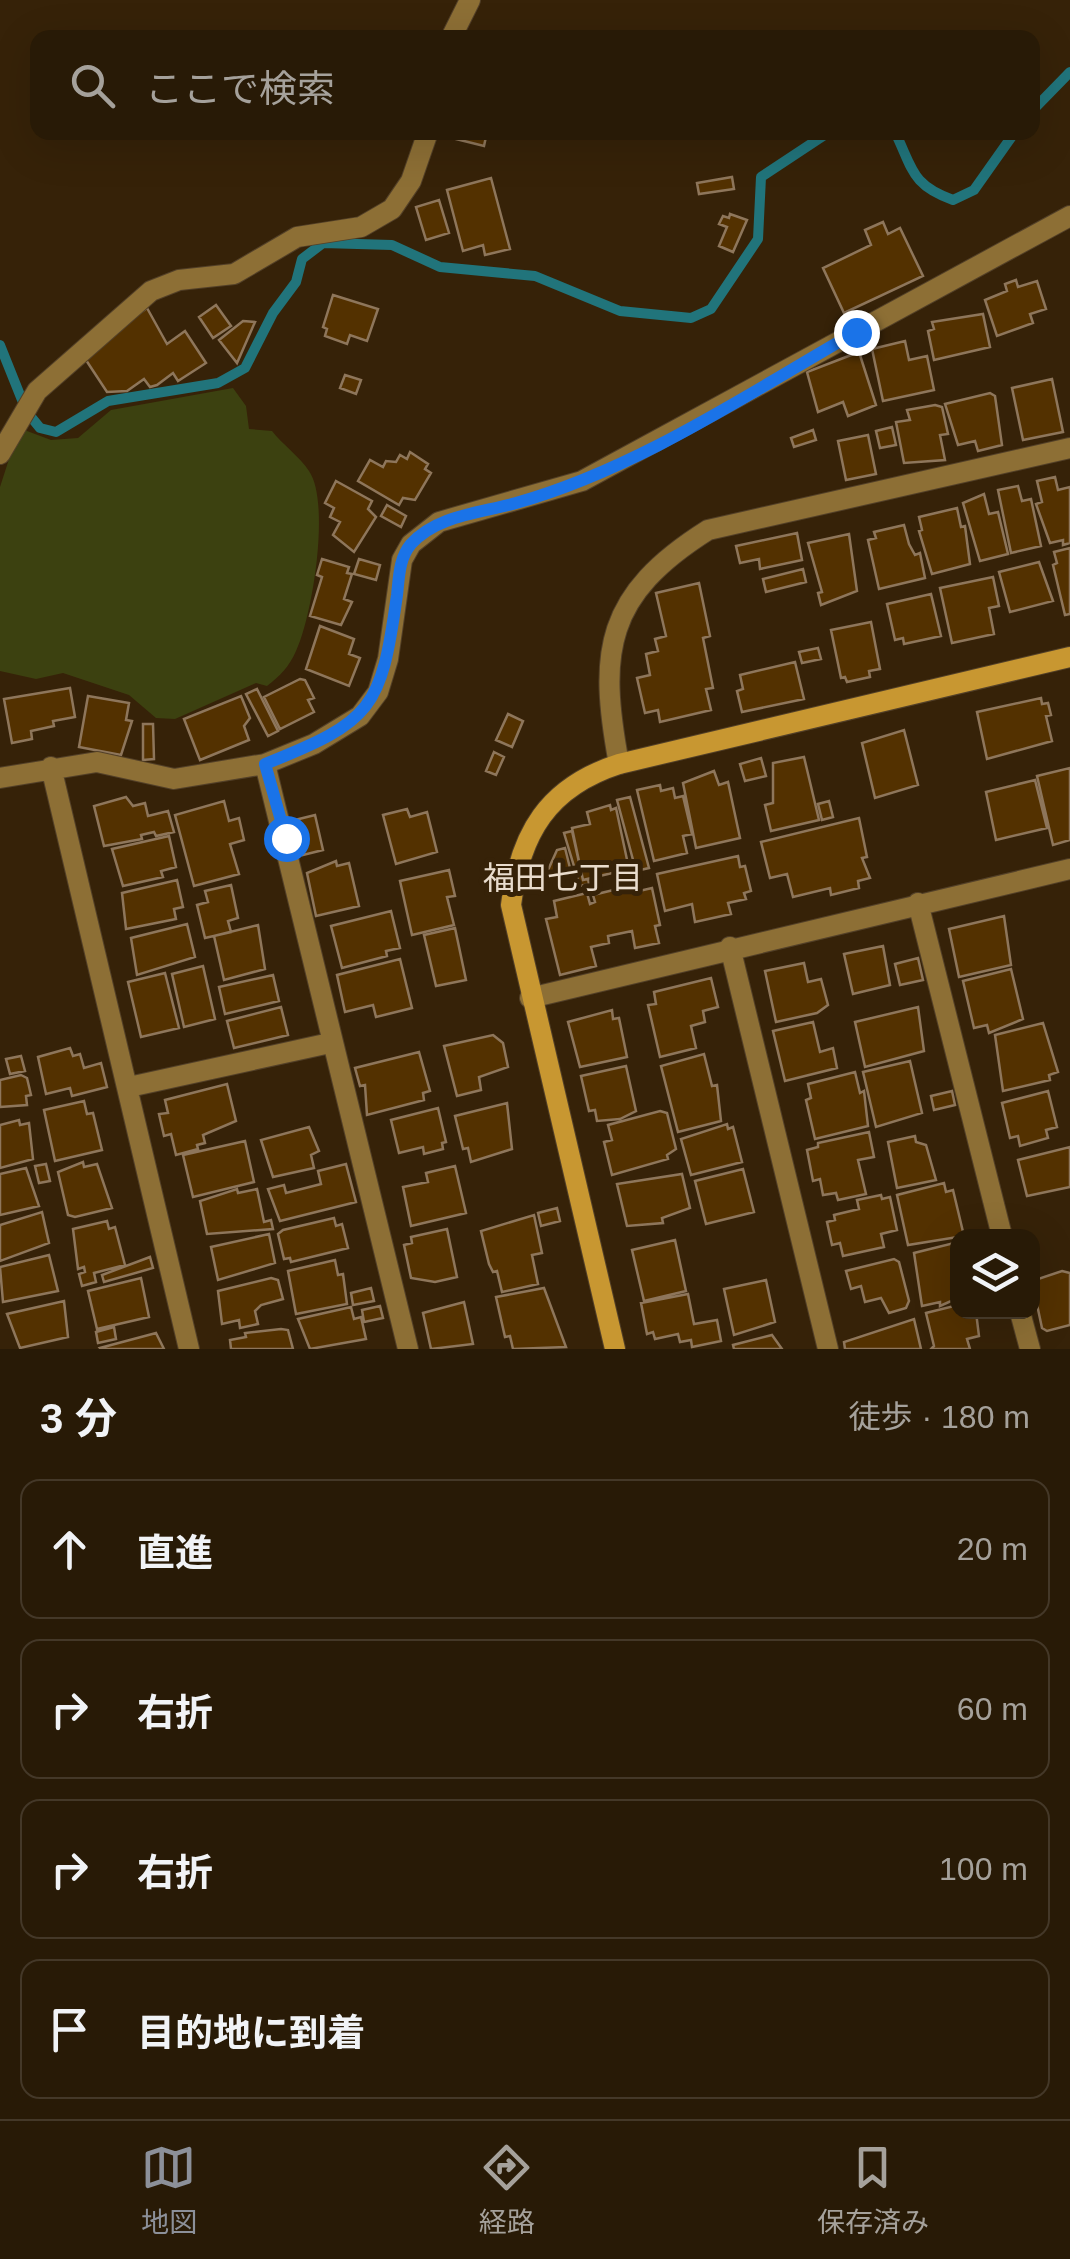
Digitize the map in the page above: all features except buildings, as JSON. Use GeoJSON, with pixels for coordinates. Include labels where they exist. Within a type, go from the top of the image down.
{"type":"FeatureCollection","features":[{"type":"Feature","properties":{"kind":"street"},"geometry":{"type":"LineString","coordinates":[[454,30],[470,0]]}},
{"type":"Feature","properties":{"kind":"street"},"geometry":{"type":"LineString","coordinates":[[0,454],[37,391],[151,291],[179,280],[234,274],[296,238],[361,227],[392,209],[411,182],[425,140]]}},
{"type":"Feature","properties":{"kind":"street"},"geometry":{"type":"LineString","coordinates":[[0,778],[97,762],[174,779],[265,764],[314,744],[360,716],[378,692],[388,658],[402,560],[411,544],[439,522],[582,481],[1070,216]]}},
{"type":"Feature","properties":{"kind":"street"},"geometry":{"type":"LineString","coordinates":[[619,764],[606,696],[608,655],[630,601],[664,558],[708,530],[1070,448]]}},
{"type":"Feature","properties":{"kind":"street"},"geometry":{"type":"LineString","coordinates":[[615,1349],[511,905],[524,849],[560,795],[582,776],[1070,658]]}},
{"type":"Feature","properties":{"kind":"street"},"geometry":{"type":"LineString","coordinates":[[265,764],[286,838],[330,1043],[408,1349]]}},
{"type":"Feature","properties":{"kind":"street"},"geometry":{"type":"LineString","coordinates":[[51,767],[189,1349]]}},
{"type":"Feature","properties":{"kind":"street"},"geometry":{"type":"LineString","coordinates":[[530,998],[1070,868]]}},
{"type":"Feature","properties":{"kind":"street"},"geometry":{"type":"LineString","coordinates":[[918,903],[1000,1229]]}},
{"type":"Feature","properties":{"kind":"street"},"geometry":{"type":"LineString","coordinates":[[730,947],[828,1349]]}},
{"type":"Feature","properties":{"kind":"street"},"geometry":{"type":"LineString","coordinates":[[129,1087],[330,1043]]}},
{"type":"Feature","properties":{"kind":"street"},"geometry":{"type":"LineString","coordinates":[[1022,1319],[1030,1349]]}},
{"type":"Feature","properties":{"kind":"green space"},"geometry":{"type":"Polygon","coordinates":[[[233,388],[246,406],[249,429],[272,431],[309,471],[315,487],[319,533],[313,588],[302,635],[284,671],[267,686],[256,683],[175,719],[156,718],[129,695],[63,673],[36,679],[0,671],[0,487],[19,428],[51,440],[78,438],[111,410],[233,388]]]}},
{"type":"Feature","properties":{"kind":"waterway"},"geometry":{"type":"LineString","coordinates":[[1040,103],[1070,72]]}},
{"type":"Feature","properties":{"kind":"waterway"},"geometry":{"type":"LineString","coordinates":[[27,412],[40,428],[56,432],[108,401],[218,383],[245,368],[273,313],[296,282],[302,259],[323,243],[392,245],[440,267],[535,276],[620,311],[691,318],[711,309],[758,239],[761,177],[817,140]]}},
{"type":"Feature","properties":{"kind":"waterway"},"geometry":{"type":"LineString","coordinates":[[899,140],[921,182],[953,200],[974,190],[1009,140]]}},
{"type":"Feature","properties":{"kind":"waterway"},"geometry":{"type":"LineString","coordinates":[[0,345],[22,400]]}},
{"type":"Feature","properties":{"kind":"district","name":"福田七丁目"},"geometry":{"type":"Point","coordinates":[563,878]}},
{"type":"Feature","properties":{"kind":"route"},"geometry":{"type":"LineString","coordinates":[[286,838],[265,764],[314,744],[360,716],[378,692],[388,658],[402,560],[411,544],[439,522],[582,481],[726,407],[856,332]]}}]}
